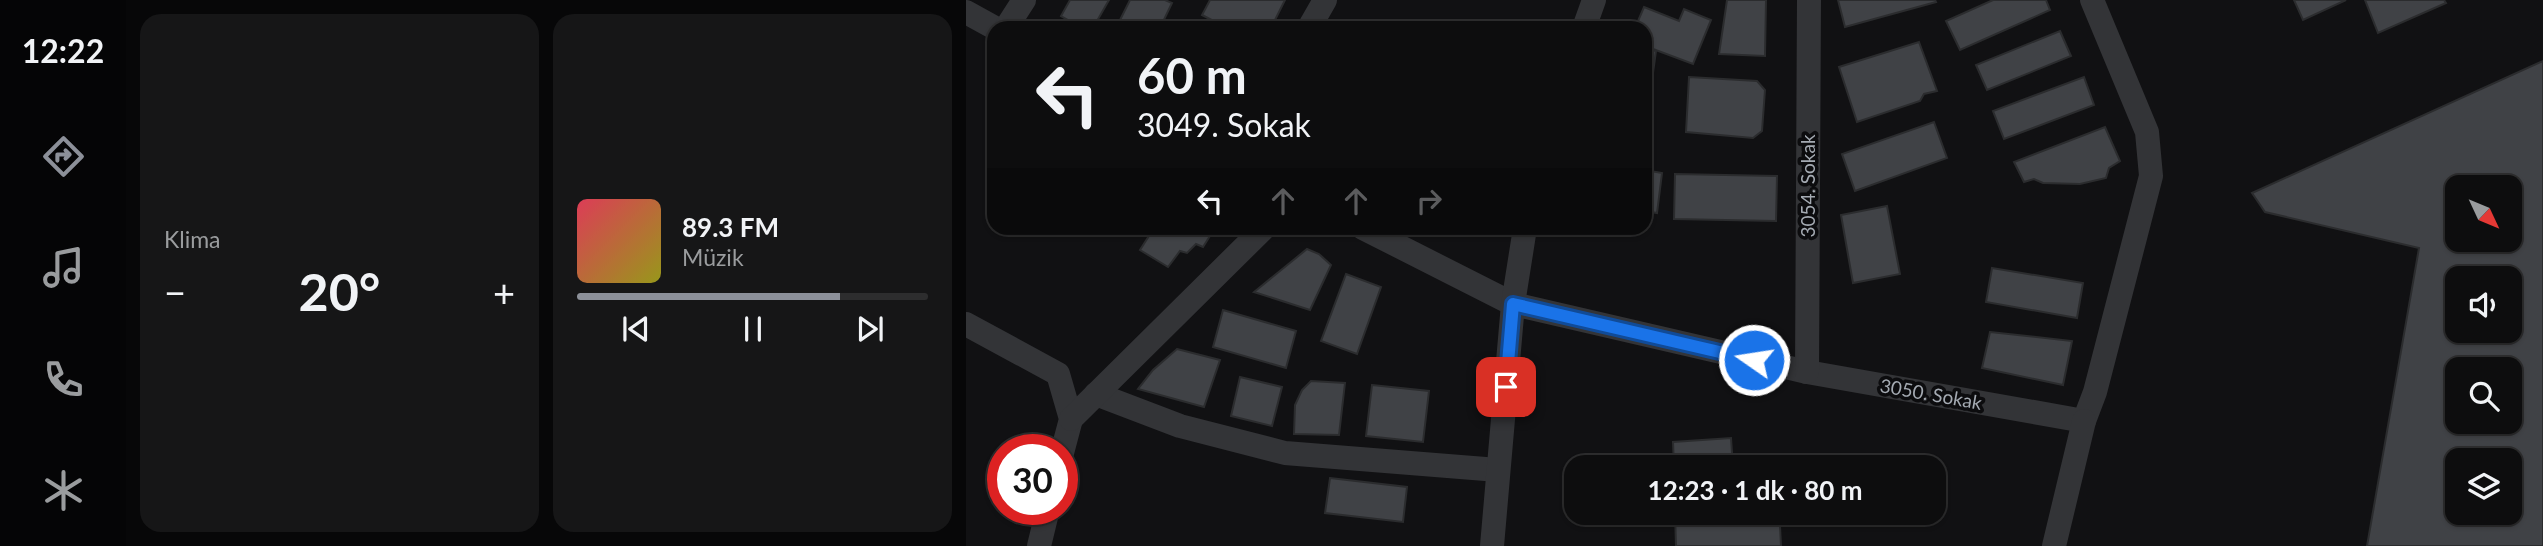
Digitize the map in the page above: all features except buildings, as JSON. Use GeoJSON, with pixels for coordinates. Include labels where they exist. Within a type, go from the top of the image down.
{"type":"FeatureCollection","features":[{"type":"Feature","properties":{"kind":"street"},"geometry":{"type":"LineString","coordinates":[[1010,21],[1024,0]]}},
{"type":"Feature","properties":{"kind":"street"},"geometry":{"type":"LineString","coordinates":[[1313,21],[1325,0]]}},
{"type":"Feature","properties":{"kind":"street"},"geometry":{"type":"LineString","coordinates":[[1586,21],[1594,0]]}},
{"type":"Feature","properties":{"kind":"street","name":"3054. Sokak"},"geometry":{"type":"LineString","coordinates":[[1807,372],[1809,0]]}},
{"type":"Feature","properties":{"kind":"street"},"geometry":{"type":"LineString","coordinates":[[2054,546],[2084,421],[2095,392],[2151,176],[2147,132],[2092,0]]}},
{"type":"Feature","properties":{"kind":"street"},"geometry":{"type":"LineString","coordinates":[[966,12],[987,24]]}},
{"type":"Feature","properties":{"kind":"street"},"geometry":{"type":"LineString","coordinates":[[1067,434],[1071,419],[1257,235]]}},
{"type":"Feature","properties":{"kind":"street","name":"3050. Sokak"},"geometry":{"type":"LineString","coordinates":[[1377,235],[1513,304],[1807,372],[2084,421]]}},
{"type":"Feature","properties":{"kind":"street"},"geometry":{"type":"LineString","coordinates":[[1492,546],[1513,304],[1524,235]]}},
{"type":"Feature","properties":{"kind":"street"},"geometry":{"type":"LineString","coordinates":[[966,324],[1058,374],[1071,419]]}},
{"type":"Feature","properties":{"kind":"street"},"geometry":{"type":"LineString","coordinates":[[1096,394],[1180,426],[1285,453],[1498,470]]}},
{"type":"Feature","properties":{"kind":"street"},"geometry":{"type":"LineString","coordinates":[[1040,546],[1045,525]]}},
{"type":"Feature","properties":{"kind":"route"},"geometry":{"type":"LineString","coordinates":[[1506,387],[1513,304],[1754,360]]}}]}
